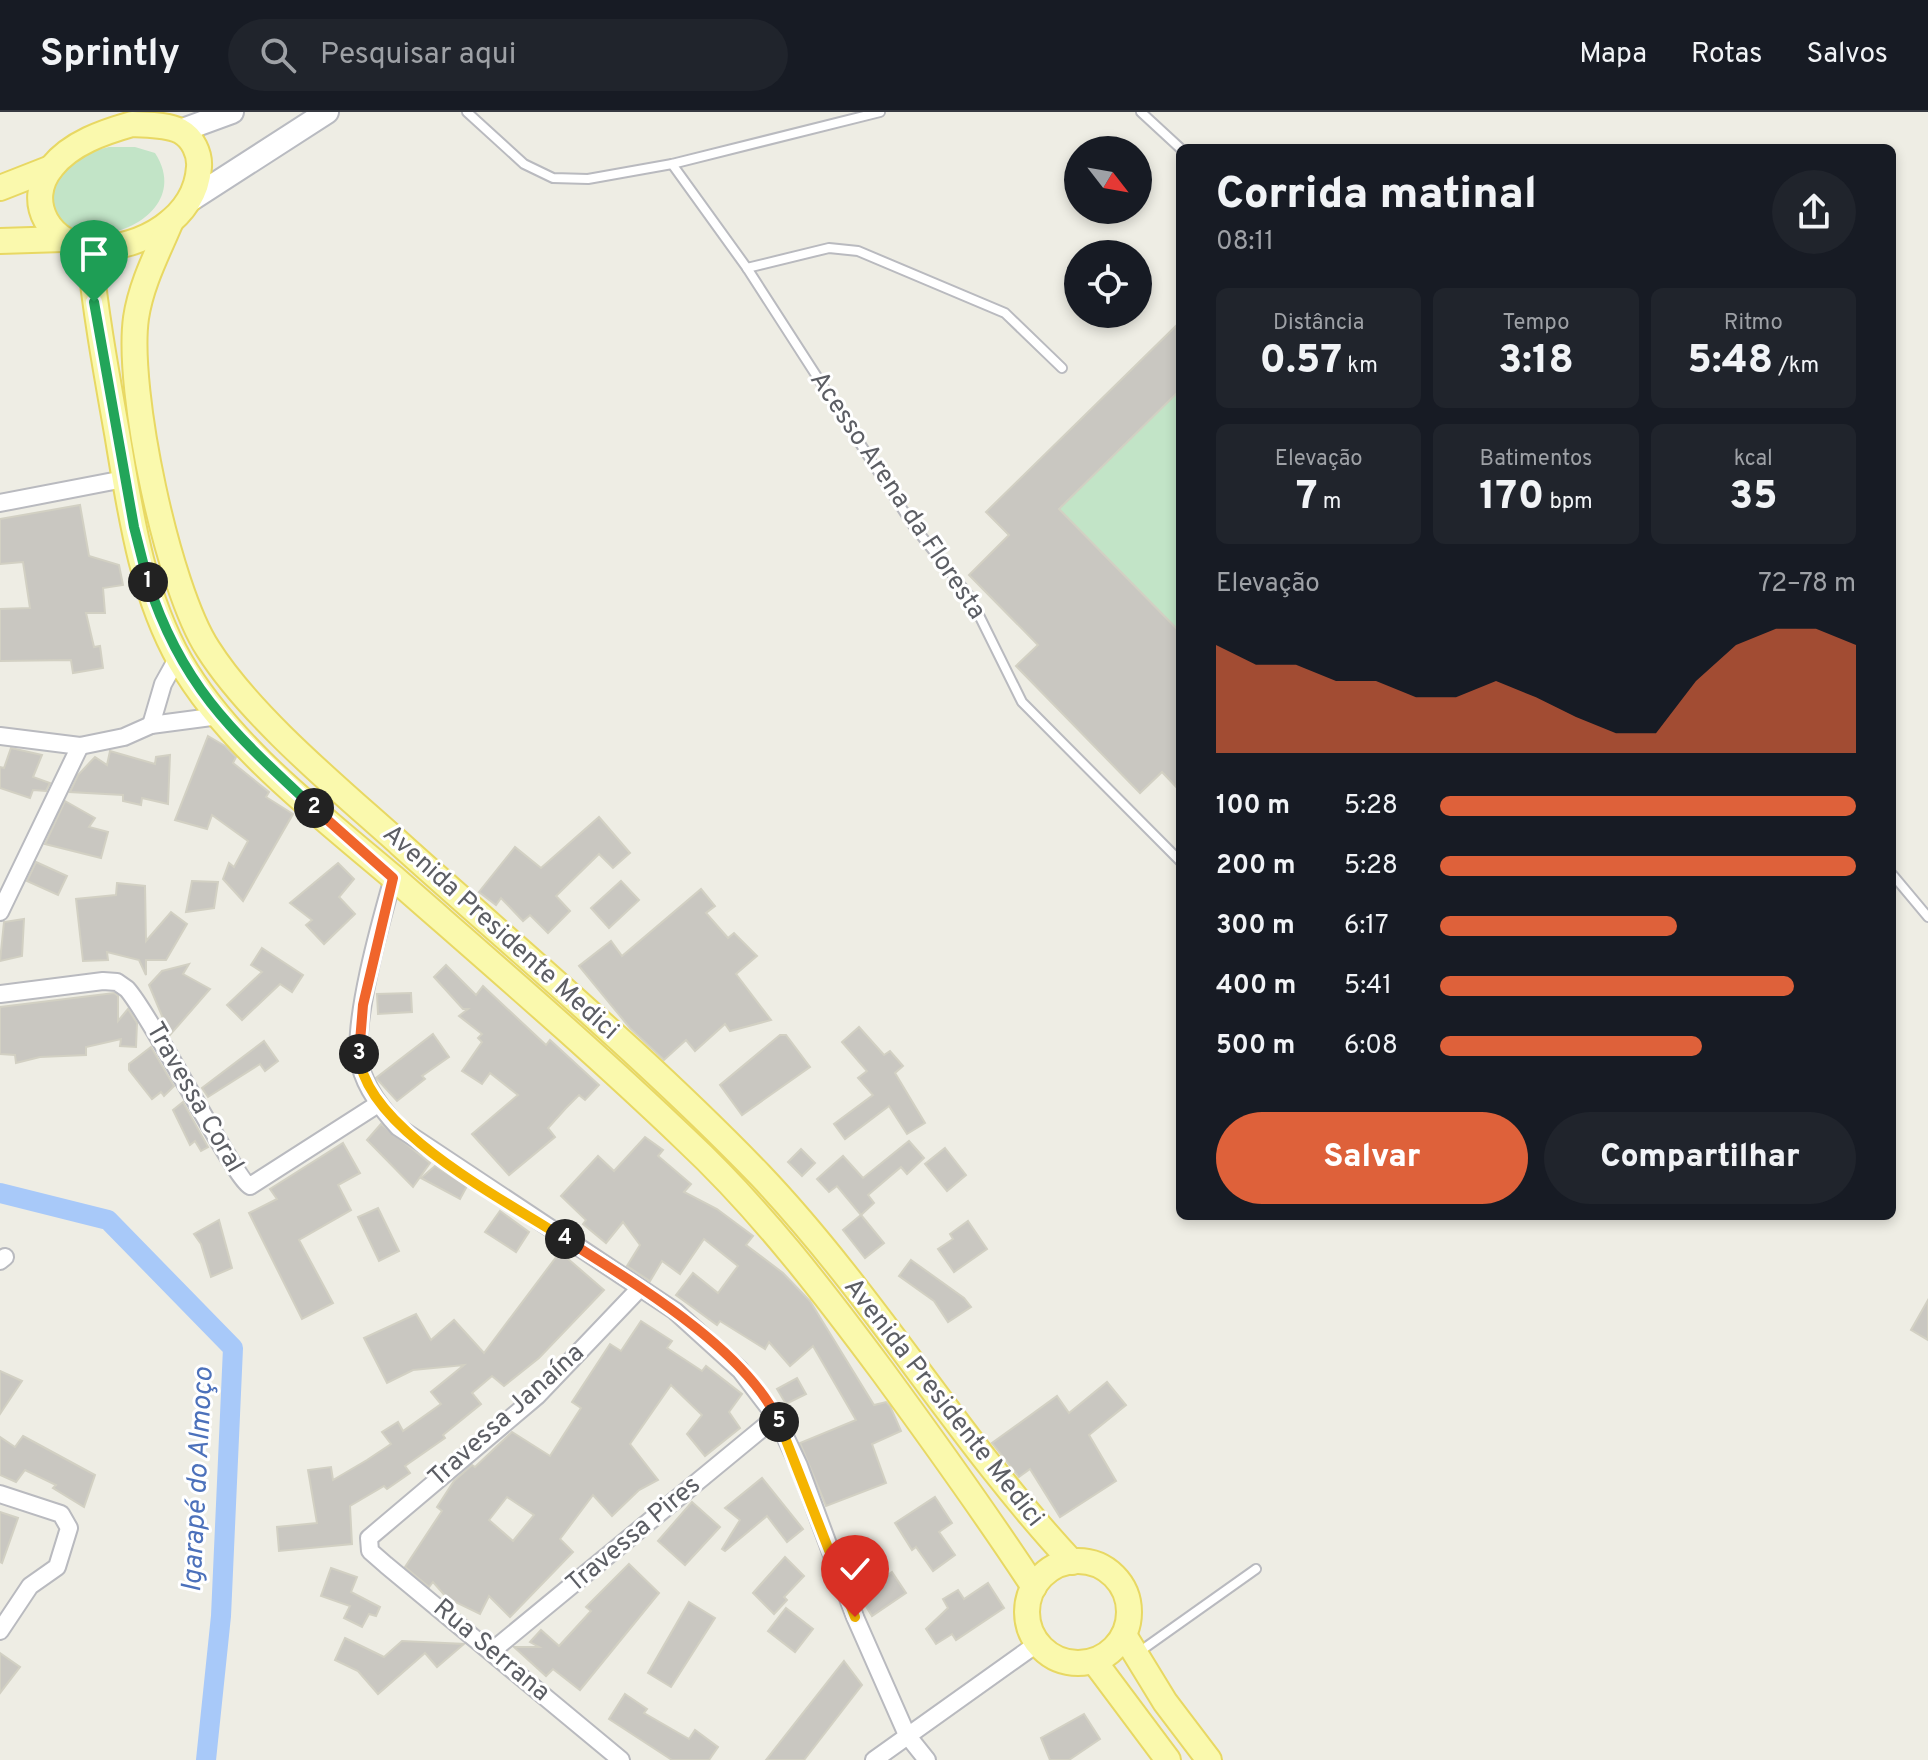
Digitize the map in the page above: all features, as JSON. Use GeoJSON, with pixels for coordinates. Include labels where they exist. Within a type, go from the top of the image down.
{"type":"FeatureCollection","features":[{"type":"Feature","properties":{"kind":"main road"},"geometry":{"type":"LineString","coordinates":[[180,131],[232,112]]}},
{"type":"Feature","properties":{"kind":"main road"},"geometry":{"type":"LineString","coordinates":[[51,168],[41,208],[48,228],[63,239],[89,248],[117,248],[151,234],[171,221],[192,199],[327,112]]}},
{"type":"Feature","properties":{"kind":"main road"},"geometry":{"type":"LineString","coordinates":[[0,188],[51,168],[69,151],[106,132],[132,124],[157,125],[180,131],[193,143],[199,158],[192,199]]}},
{"type":"Feature","properties":{"kind":"main road","name":"Avenida Presidente Medici"},"geometry":{"type":"LineString","coordinates":[[171,221],[137,312],[133,347],[150,469],[176,578],[209,651],[255,707],[368,816],[677,1091],[764,1180],[847,1279],[1035,1522],[1072,1562]]}},
{"type":"Feature","properties":{"kind":"main road"},"geometry":{"type":"LineString","coordinates":[[0,241],[63,239]]}},
{"type":"Feature","properties":{"kind":"main road","name":"Avenida Presidente Medici"},"geometry":{"type":"LineString","coordinates":[[89,248],[94,302],[124,479],[142,562],[178,657],[219,716],[393,878],[619,1077],[755,1210],[860,1341],[973,1495],[1034,1587]]}},
{"type":"Feature","properties":{"kind":"main road"},"geometry":{"type":"LineString","coordinates":[[1130,1645],[1094,1661],[1063,1661],[1038,1643],[1028,1616],[1034,1587],[1050,1570],[1072,1562],[1102,1567],[1115,1577],[1129,1604],[1130,1645],[1165,1702],[1209,1760]]}},
{"type":"Feature","properties":{"kind":"main road"},"geometry":{"type":"LineString","coordinates":[[1094,1661],[1168,1760]]}},
{"type":"Feature","properties":{"kind":"street"},"geometry":{"type":"LineString","coordinates":[[0,503],[124,479]]}},
{"type":"Feature","properties":{"kind":"street"},"geometry":{"type":"LineString","coordinates":[[151,725],[163,684],[178,657]]}},
{"type":"Feature","properties":{"kind":"street"},"geometry":{"type":"LineString","coordinates":[[0,736],[80,746],[113,740],[151,725],[219,716]]}},
{"type":"Feature","properties":{"kind":"street"},"geometry":{"type":"LineString","coordinates":[[0,912],[80,746]]}},
{"type":"Feature","properties":{"kind":"street"},"geometry":{"type":"LineString","coordinates":[[393,878],[358,1035],[360,1064],[378,1104],[398,1127],[640,1288],[703,1334],[740,1370],[776,1417],[799,1466],[855,1617],[907,1735],[927,1760]]}},
{"type":"Feature","properties":{"kind":"street","name":"Travessa Coral"},"geometry":{"type":"LineString","coordinates":[[0,994],[103,981],[117,982],[127,989],[201,1106],[235,1170],[250,1186],[378,1104]]}},
{"type":"Feature","properties":{"kind":"street","name":"Travessa Janaína"},"geometry":{"type":"LineString","coordinates":[[369,1538],[537,1396],[640,1288]]}},
{"type":"Feature","properties":{"kind":"street","name":"Travessa Pires"},"geometry":{"type":"LineString","coordinates":[[492,1651],[776,1417]]}},
{"type":"Feature","properties":{"kind":"street"},"geometry":{"type":"LineString","coordinates":[[0,1631],[30,1586],[57,1567],[68,1537],[67,1521],[54,1511],[3,1495]]}},
{"type":"Feature","properties":{"kind":"street","name":"Rua Serrana"},"geometry":{"type":"LineString","coordinates":[[369,1538],[370,1551],[621,1760]]}},
{"type":"Feature","properties":{"kind":"street"},"geometry":{"type":"LineString","coordinates":[[874,1760],[1038,1643]]}},
{"type":"Feature","properties":{"kind":"lane"},"geometry":{"type":"LineString","coordinates":[[467,112],[524,164],[553,178],[615,176],[880,112]]}},
{"type":"Feature","properties":{"kind":"lane"},"geometry":{"type":"LineString","coordinates":[[1141,112],[1176,144]]}},
{"type":"Feature","properties":{"kind":"lane","name":"Acesso Arena da Floresta"},"geometry":{"type":"LineString","coordinates":[[672,164],[747,268],[912,524],[970,597],[1022,702],[1132,817],[1176,857]]}},
{"type":"Feature","properties":{"kind":"lane"},"geometry":{"type":"LineString","coordinates":[[747,268],[829,248],[858,251],[1005,313],[1033,335],[1062,368]]}},
{"type":"Feature","properties":{"kind":"lane"},"geometry":{"type":"LineString","coordinates":[[1896,879],[1928,917]]}},
{"type":"Feature","properties":{"kind":"lane"},"geometry":{"type":"LineString","coordinates":[[1130,1645],[1256,1569]]}},
{"type":"Feature","properties":{"kind":"green space"},"geometry":{"type":"Polygon","coordinates":[[[109,147],[135,147],[155,153],[163,172],[163,190],[156,205],[144,218],[109,233],[90,235],[68,231],[51,218],[51,187],[55,176],[69,161],[109,147]]]}},
{"type":"Feature","properties":{"kind":"green space"},"geometry":{"type":"Polygon","coordinates":[[[1176,326],[1176,787],[1162,772],[1140,793],[1017,666],[1038,645],[969,575],[1009,536],[986,512],[1176,326]]]}},
{"type":"Feature","properties":{"kind":"building"},"geometry":{"type":"Polygon","coordinates":[[[1176,326],[1176,394],[1059,509],[1176,628],[1176,787],[1162,772],[1140,793],[1016,666],[1038,645],[969,575],[1009,535],[986,512],[1176,326]]]}},
{"type":"Feature","properties":{"kind":"building"},"geometry":{"type":"Polygon","coordinates":[[[80,505],[89,556],[119,565],[123,585],[103,588],[105,613],[86,613],[94,647],[100,646],[103,668],[73,673],[71,660],[0,661],[0,609],[30,608],[23,562],[0,564],[0,519],[80,505]]]}},
{"type":"Feature","properties":{"kind":"building"},"geometry":{"type":"Polygon","coordinates":[[[208,736],[236,757],[233,763],[269,792],[266,797],[293,814],[243,901],[223,879],[229,863],[234,867],[248,841],[212,815],[207,829],[175,820],[208,736]]]}},
{"type":"Feature","properties":{"kind":"building"},"geometry":{"type":"Polygon","coordinates":[[[11,748],[42,755],[33,777],[50,783],[46,791],[33,790],[30,798],[0,788],[0,767],[4,768],[11,748]]]}},
{"type":"Feature","properties":{"kind":"building"},"geometry":{"type":"Polygon","coordinates":[[[110,751],[155,764],[156,757],[170,755],[168,804],[142,798],[141,805],[123,801],[123,795],[70,792],[78,775],[95,757],[107,765],[110,751]]]}},
{"type":"Feature","properties":{"kind":"building"},"geometry":{"type":"Polygon","coordinates":[[[65,801],[95,818],[89,827],[108,832],[101,858],[45,844],[65,801]]]}},
{"type":"Feature","properties":{"kind":"building"},"geometry":{"type":"Polygon","coordinates":[[[599,817],[630,853],[613,868],[599,854],[556,896],[570,911],[548,933],[530,915],[523,921],[501,898],[496,905],[479,892],[515,847],[541,868],[599,817]]]}},
{"type":"Feature","properties":{"kind":"building"},"geometry":{"type":"Polygon","coordinates":[[[36,862],[67,876],[58,895],[27,881],[36,862]]]}},
{"type":"Feature","properties":{"kind":"building"},"geometry":{"type":"Polygon","coordinates":[[[338,863],[354,879],[339,897],[355,914],[324,944],[306,925],[312,920],[290,903],[338,863]]]}},
{"type":"Feature","properties":{"kind":"building"},"geometry":{"type":"Polygon","coordinates":[[[192,881],[218,882],[214,908],[186,912],[192,881]]]}},
{"type":"Feature","properties":{"kind":"building"},"geometry":{"type":"Polygon","coordinates":[[[621,881],[639,900],[609,928],[591,908],[621,881]]]}},
{"type":"Feature","properties":{"kind":"building"},"geometry":{"type":"Polygon","coordinates":[[[117,883],[145,886],[146,941],[171,912],[187,924],[166,960],[146,960],[146,975],[139,960],[107,952],[108,960],[83,961],[76,899],[116,895],[117,883]]]}},
{"type":"Feature","properties":{"kind":"building"},"geometry":{"type":"Polygon","coordinates":[[[701,889],[715,906],[706,913],[728,938],[734,933],[757,956],[736,974],[771,1020],[730,1031],[725,1024],[695,1051],[686,1040],[664,1060],[630,1028],[579,966],[611,941],[622,956],[701,889]]]}},
{"type":"Feature","properties":{"kind":"building"},"geometry":{"type":"Polygon","coordinates":[[[24,919],[22,956],[0,961],[4,922],[24,919]]]}},
{"type":"Feature","properties":{"kind":"building"},"geometry":{"type":"Polygon","coordinates":[[[262,948],[303,975],[292,992],[280,984],[242,1020],[227,1005],[262,972],[251,965],[262,948]]]}},
{"type":"Feature","properties":{"kind":"building"},"geometry":{"type":"Polygon","coordinates":[[[189,964],[183,974],[210,989],[170,1035],[149,985],[162,971],[189,964]]]}},
{"type":"Feature","properties":{"kind":"building"},"geometry":{"type":"Polygon","coordinates":[[[446,965],[476,995],[483,986],[546,1045],[550,1040],[599,1085],[585,1100],[579,1095],[566,1108],[548,1128],[555,1137],[509,1175],[472,1134],[518,1095],[490,1073],[482,1084],[462,1071],[482,1042],[478,1038],[482,1034],[459,1016],[468,1009],[463,1009],[434,977],[446,965]]]}},
{"type":"Feature","properties":{"kind":"building"},"geometry":{"type":"Polygon","coordinates":[[[114,993],[118,996],[118,1021],[128,1009],[137,1023],[136,1047],[120,1046],[121,1039],[86,1047],[86,1055],[40,1057],[16,1063],[15,1055],[0,1054],[0,1007],[114,993]]]}},
{"type":"Feature","properties":{"kind":"building"},"geometry":{"type":"Polygon","coordinates":[[[411,993],[412,1012],[378,1014],[377,994],[411,993]]]}},
{"type":"Feature","properties":{"kind":"building"},"geometry":{"type":"Polygon","coordinates":[[[859,1027],[884,1055],[890,1051],[903,1066],[895,1073],[925,1123],[907,1134],[889,1106],[845,1139],[834,1124],[873,1095],[858,1078],[867,1071],[842,1042],[859,1027]]]}},
{"type":"Feature","properties":{"kind":"building"},"geometry":{"type":"Polygon","coordinates":[[[433,1034],[449,1057],[422,1076],[425,1079],[397,1101],[376,1078],[433,1034]]]}},
{"type":"Feature","properties":{"kind":"building"},"geometry":{"type":"Polygon","coordinates":[[[780,1035],[786,1035],[810,1067],[742,1115],[720,1085],[780,1035]]]}},
{"type":"Feature","properties":{"kind":"building"},"geometry":{"type":"Polygon","coordinates":[[[264,1041],[278,1061],[265,1071],[260,1064],[208,1097],[202,1088],[264,1041]]]}},
{"type":"Feature","properties":{"kind":"building"},"geometry":{"type":"Polygon","coordinates":[[[151,1047],[174,1086],[164,1096],[161,1092],[152,1099],[129,1070],[129,1064],[151,1047]]]}},
{"type":"Feature","properties":{"kind":"building"},"geometry":{"type":"Polygon","coordinates":[[[183,1102],[208,1147],[201,1151],[195,1141],[190,1145],[173,1110],[183,1102]]]}},
{"type":"Feature","properties":{"kind":"building"},"geometry":{"type":"Polygon","coordinates":[[[381,1124],[430,1163],[413,1187],[367,1140],[381,1124]]]}},
{"type":"Feature","properties":{"kind":"building"},"geometry":{"type":"Polygon","coordinates":[[[645,1137],[663,1150],[658,1156],[691,1184],[684,1192],[717,1209],[753,1236],[746,1245],[783,1273],[810,1301],[874,1405],[886,1402],[890,1406],[901,1431],[872,1444],[886,1483],[826,1506],[800,1443],[856,1420],[813,1346],[790,1366],[769,1342],[765,1349],[720,1321],[717,1325],[676,1295],[693,1273],[718,1293],[738,1266],[704,1239],[680,1274],[662,1261],[650,1281],[627,1266],[640,1245],[623,1222],[606,1243],[583,1224],[586,1220],[561,1196],[598,1156],[614,1171],[645,1137]]]}},
{"type":"Feature","properties":{"kind":"building"},"geometry":{"type":"Polygon","coordinates":[[[909,1141],[924,1158],[907,1174],[901,1167],[868,1195],[874,1203],[861,1215],[837,1186],[829,1192],[817,1179],[843,1156],[863,1178],[909,1141]]]}},
{"type":"Feature","properties":{"kind":"building"},"geometry":{"type":"Polygon","coordinates":[[[343,1143],[360,1173],[338,1185],[351,1210],[299,1240],[333,1303],[302,1319],[249,1213],[277,1199],[270,1189],[343,1143]]]}},
{"type":"Feature","properties":{"kind":"building"},"geometry":{"type":"Polygon","coordinates":[[[945,1148],[966,1175],[947,1191],[925,1164],[945,1148]]]}},
{"type":"Feature","properties":{"kind":"building"},"geometry":{"type":"Polygon","coordinates":[[[801,1149],[815,1163],[802,1176],[788,1162],[801,1149]]]}},
{"type":"Feature","properties":{"kind":"building"},"geometry":{"type":"Polygon","coordinates":[[[435,1166],[467,1186],[460,1199],[421,1178],[435,1166]]]}},
{"type":"Feature","properties":{"kind":"building"},"geometry":{"type":"Polygon","coordinates":[[[378,1208],[399,1251],[379,1261],[358,1217],[378,1208]]]}},
{"type":"Feature","properties":{"kind":"building"},"geometry":{"type":"Polygon","coordinates":[[[500,1211],[529,1232],[516,1252],[485,1232],[500,1211]]]}},
{"type":"Feature","properties":{"kind":"building"},"geometry":{"type":"Polygon","coordinates":[[[861,1215],[884,1243],[865,1258],[843,1230],[861,1215]]]}},
{"type":"Feature","properties":{"kind":"building"},"geometry":{"type":"Polygon","coordinates":[[[219,1220],[232,1268],[211,1277],[201,1244],[194,1234],[219,1220]]]}},
{"type":"Feature","properties":{"kind":"building"},"geometry":{"type":"Polygon","coordinates":[[[968,1221],[987,1249],[954,1272],[938,1249],[953,1239],[950,1234],[968,1221]]]}},
{"type":"Feature","properties":{"kind":"building"},"geometry":{"type":"Polygon","coordinates":[[[560,1252],[604,1290],[539,1358],[504,1386],[492,1376],[472,1393],[481,1404],[443,1435],[445,1438],[405,1466],[410,1473],[387,1489],[384,1486],[350,1506],[352,1544],[279,1551],[277,1527],[317,1523],[308,1470],[331,1467],[333,1480],[391,1444],[382,1432],[398,1422],[403,1431],[441,1404],[431,1392],[464,1365],[413,1370],[387,1383],[364,1338],[416,1314],[431,1340],[454,1320],[484,1353],[560,1252]]]}},
{"type":"Feature","properties":{"kind":"building"},"geometry":{"type":"Polygon","coordinates":[[[911,1260],[964,1298],[971,1307],[948,1322],[934,1301],[899,1276],[911,1260]]]}},
{"type":"Feature","properties":{"kind":"building"},"geometry":{"type":"Polygon","coordinates":[[[1928,1300],[1928,1340],[1911,1330],[1928,1300]]]}},
{"type":"Feature","properties":{"kind":"building"},"geometry":{"type":"Polygon","coordinates":[[[641,1321],[672,1341],[667,1348],[702,1371],[706,1366],[742,1394],[729,1412],[740,1428],[705,1456],[687,1434],[702,1415],[671,1385],[630,1444],[658,1480],[639,1490],[612,1516],[593,1495],[560,1539],[573,1552],[510,1617],[489,1596],[480,1614],[447,1598],[433,1582],[429,1587],[405,1567],[442,1511],[437,1507],[454,1481],[472,1465],[475,1467],[512,1432],[550,1456],[581,1408],[572,1402],[610,1344],[621,1351],[641,1321]],[[507,1497],[489,1520],[513,1541],[534,1515],[507,1497]]]}},
{"type":"Feature","properties":{"kind":"building"},"geometry":{"type":"Polygon","coordinates":[[[0,1371],[22,1381],[0,1414],[0,1371]]]}},
{"type":"Feature","properties":{"kind":"building"},"geometry":{"type":"Polygon","coordinates":[[[797,1378],[806,1394],[786,1404],[777,1389],[797,1378]]]}},
{"type":"Feature","properties":{"kind":"building"},"geometry":{"type":"Polygon","coordinates":[[[1107,1382],[1126,1405],[1089,1435],[1116,1481],[1060,1517],[1030,1469],[1019,1477],[992,1443],[1057,1396],[1069,1413],[1107,1382]]]}},
{"type":"Feature","properties":{"kind":"building"},"geometry":{"type":"Polygon","coordinates":[[[23,1436],[95,1475],[84,1507],[53,1488],[56,1485],[25,1470],[16,1482],[0,1475],[0,1437],[15,1447],[23,1436]]]}},
{"type":"Feature","properties":{"kind":"building"},"geometry":{"type":"Polygon","coordinates":[[[762,1478],[803,1529],[787,1542],[767,1516],[725,1551],[722,1549],[740,1520],[725,1508],[762,1478]]]}},
{"type":"Feature","properties":{"kind":"building"},"geometry":{"type":"Polygon","coordinates":[[[935,1497],[952,1523],[939,1532],[955,1555],[933,1571],[916,1547],[912,1550],[895,1523],[935,1497]]]}},
{"type":"Feature","properties":{"kind":"building"},"geometry":{"type":"Polygon","coordinates":[[[692,1502],[720,1527],[685,1565],[658,1541],[692,1502]]]}},
{"type":"Feature","properties":{"kind":"building"},"geometry":{"type":"Polygon","coordinates":[[[0,1512],[18,1518],[2,1563],[0,1562],[0,1512]]]}},
{"type":"Feature","properties":{"kind":"building"},"geometry":{"type":"Polygon","coordinates":[[[785,1557],[804,1576],[784,1597],[787,1600],[774,1614],[753,1593],[785,1557]]]}},
{"type":"Feature","properties":{"kind":"building"},"geometry":{"type":"Polygon","coordinates":[[[629,1564],[659,1593],[580,1690],[553,1669],[546,1676],[514,1647],[539,1647],[530,1642],[541,1630],[559,1646],[591,1611],[586,1607],[629,1564]]]}},
{"type":"Feature","properties":{"kind":"building"},"geometry":{"type":"Polygon","coordinates":[[[331,1568],[357,1577],[351,1592],[380,1607],[376,1616],[369,1614],[362,1627],[344,1618],[350,1606],[321,1596],[331,1568]]]}},
{"type":"Feature","properties":{"kind":"building"},"geometry":{"type":"Polygon","coordinates":[[[892,1572],[906,1593],[872,1616],[859,1595],[892,1572]]]}},
{"type":"Feature","properties":{"kind":"building"},"geometry":{"type":"Polygon","coordinates":[[[988,1583],[1004,1608],[956,1640],[952,1634],[936,1644],[926,1629],[948,1608],[943,1599],[958,1590],[964,1599],[988,1583]]]}},
{"type":"Feature","properties":{"kind":"building"},"geometry":{"type":"Polygon","coordinates":[[[689,1602],[715,1618],[671,1687],[648,1673],[689,1602]]]}},
{"type":"Feature","properties":{"kind":"building"},"geometry":{"type":"Polygon","coordinates":[[[786,1608],[813,1629],[795,1652],[768,1631],[786,1608]]]}},
{"type":"Feature","properties":{"kind":"building"},"geometry":{"type":"Polygon","coordinates":[[[345,1638],[384,1657],[402,1641],[464,1644],[437,1667],[425,1653],[378,1694],[358,1671],[335,1660],[345,1638]]]}},
{"type":"Feature","properties":{"kind":"building"},"geometry":{"type":"Polygon","coordinates":[[[0,1653],[20,1667],[0,1693],[0,1653]]]}},
{"type":"Feature","properties":{"kind":"building"},"geometry":{"type":"Polygon","coordinates":[[[844,1661],[862,1685],[804,1760],[766,1760],[844,1661]]]}},
{"type":"Feature","properties":{"kind":"building"},"geometry":{"type":"Polygon","coordinates":[[[625,1694],[647,1709],[644,1713],[689,1739],[695,1730],[718,1747],[709,1760],[672,1760],[609,1719],[625,1694]]]}},
{"type":"Feature","properties":{"kind":"building"},"geometry":{"type":"Polygon","coordinates":[[[1084,1714],[1100,1739],[1069,1760],[1050,1760],[1041,1738],[1084,1714]]]}},
{"type":"Feature","properties":{"kind":"waterway","name":"Igarapé do Almoço"},"geometry":{"type":"LineString","coordinates":[[0,1193],[108,1220],[233,1348],[221,1616],[206,1760]]}},
{"type":"Feature","properties":{"kind":"route"},"geometry":{"type":"LineString","coordinates":[[94,302],[124,479],[142,562],[156,607],[178,657],[227,727],[393,878],[358,1035],[360,1064],[367,1085],[378,1104],[398,1127],[675,1311],[740,1370],[776,1417],[799,1466],[855,1617]]}}]}
